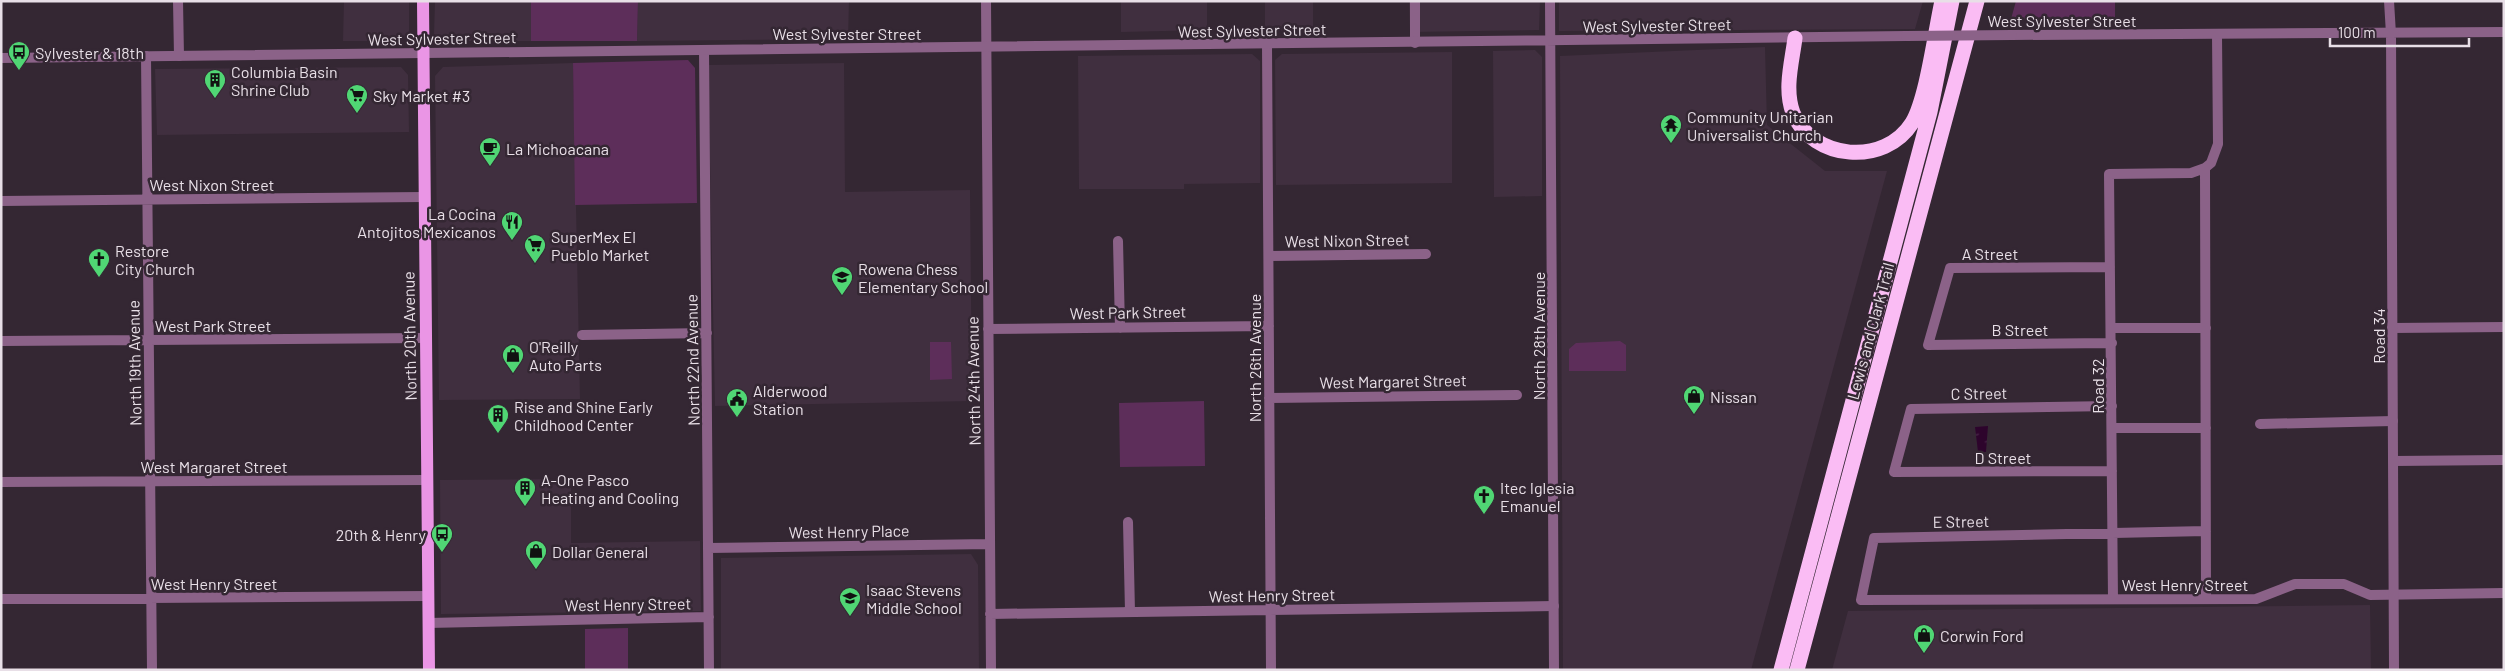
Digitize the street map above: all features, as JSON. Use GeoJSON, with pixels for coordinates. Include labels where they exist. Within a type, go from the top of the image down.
{"type":"FeatureCollection","features":[{"type":"Feature","properties":{"kind":"highway"},"geometry":{"type":"LineString","coordinates":[[1795,38],[1789,90],[1794,113],[1801,126],[1810,135],[1830,148],[1853,153],[1868,152],[1891,143],[1912,123],[1922,92],[1942,1]]}},
{"type":"Feature","properties":{"kind":"highway","name":"Lewis and Clark Trail"},"geometry":{"type":"LineString","coordinates":[[1781,670],[1930,112],[1952,1]]}},
{"type":"Feature","properties":{"kind":"highway","name":"Lewis and Clark Trail"},"geometry":{"type":"LineString","coordinates":[[1797,670],[1977,1]]}},
{"type":"Feature","properties":{"kind":"main road","name":"North 20th Avenue"},"geometry":{"type":"LineString","coordinates":[[423,1],[429,670]]}},
{"type":"Feature","properties":{"kind":"street"},"geometry":{"type":"LineString","coordinates":[[178,1],[179,56]]}},
{"type":"Feature","properties":{"kind":"street","name":"North 24th Avenue"},"geometry":{"type":"LineString","coordinates":[[986,1],[991,670]]}},
{"type":"Feature","properties":{"kind":"street"},"geometry":{"type":"LineString","coordinates":[[1415,1],[1415,43]]}},
{"type":"Feature","properties":{"kind":"street","name":"North 28th Avenue"},"geometry":{"type":"LineString","coordinates":[[1550,1],[1554,670]]}},
{"type":"Feature","properties":{"kind":"street","name":"Road 34"},"geometry":{"type":"LineString","coordinates":[[2389,1],[2391,34],[2394,670]]}},
{"type":"Feature","properties":{"kind":"street","name":"West Sylvester Street"},"geometry":{"type":"LineString","coordinates":[[1,58],[1267,45],[1906,36],[2217,36],[2504,32]]}},
{"type":"Feature","properties":{"kind":"street"},"geometry":{"type":"LineString","coordinates":[[2206,599],[2205,168],[2214,158],[2218,144],[2217,36]]}},
{"type":"Feature","properties":{"kind":"street","name":"North 26th Avenue"},"geometry":{"type":"LineString","coordinates":[[1267,45],[1271,670]]}},
{"type":"Feature","properties":{"kind":"street","name":"North 22nd Avenue"},"geometry":{"type":"LineString","coordinates":[[704,50],[710,670]]}},
{"type":"Feature","properties":{"kind":"street","name":"North 19th Avenue"},"geometry":{"type":"LineString","coordinates":[[146,56],[152,670]]}},
{"type":"Feature","properties":{"kind":"street","name":"Road 32"},"geometry":{"type":"LineString","coordinates":[[2113,598],[2112,328],[2109,174],[2191,173],[2205,168]]}},
{"type":"Feature","properties":{"kind":"street","name":"West Nixon Street"},"geometry":{"type":"LineString","coordinates":[[1,201],[424,197]]}},
{"type":"Feature","properties":{"kind":"street"},"geometry":{"type":"LineString","coordinates":[[1118,241],[1120,328]]}},
{"type":"Feature","properties":{"kind":"street","name":"West Nixon Street"},"geometry":{"type":"LineString","coordinates":[[1269,256],[1426,254]]}},
{"type":"Feature","properties":{"kind":"street","name":"A Street"},"geometry":{"type":"LineString","coordinates":[[1928,345],[1950,268],[2110,267]]}},
{"type":"Feature","properties":{"kind":"street","name":"West Park Street"},"geometry":{"type":"LineString","coordinates":[[988,329],[1269,326]]}},
{"type":"Feature","properties":{"kind":"street"},"geometry":{"type":"LineString","coordinates":[[2392,328],[2504,327]]}},
{"type":"Feature","properties":{"kind":"street"},"geometry":{"type":"LineString","coordinates":[[2112,328],[2206,328]]}},
{"type":"Feature","properties":{"kind":"street"},"geometry":{"type":"LineString","coordinates":[[582,336],[706,333]]}},
{"type":"Feature","properties":{"kind":"street","name":"West Park Street"},"geometry":{"type":"LineString","coordinates":[[1,341],[425,338]]}},
{"type":"Feature","properties":{"kind":"street","name":"B Street"},"geometry":{"type":"LineString","coordinates":[[1928,345],[2112,343]]}},
{"type":"Feature","properties":{"kind":"street","name":"West Margaret Street"},"geometry":{"type":"LineString","coordinates":[[1270,398],[1517,395]]}},
{"type":"Feature","properties":{"kind":"street","name":"C Street"},"geometry":{"type":"LineString","coordinates":[[1894,472],[1911,409],[2112,406]]}},
{"type":"Feature","properties":{"kind":"street"},"geometry":{"type":"LineString","coordinates":[[2260,424],[2393,421]]}},
{"type":"Feature","properties":{"kind":"street"},"geometry":{"type":"LineString","coordinates":[[2112,428],[2206,428]]}},
{"type":"Feature","properties":{"kind":"street"},"geometry":{"type":"LineString","coordinates":[[2393,461],[2504,460]]}},
{"type":"Feature","properties":{"kind":"street","name":"D Street"},"geometry":{"type":"LineString","coordinates":[[1894,472],[2112,471]]}},
{"type":"Feature","properties":{"kind":"street","name":"West Margaret Street"},"geometry":{"type":"LineString","coordinates":[[1,482],[427,480]]}},
{"type":"Feature","properties":{"kind":"street"},"geometry":{"type":"LineString","coordinates":[[1128,522],[1130,612]]}},
{"type":"Feature","properties":{"kind":"street"},"geometry":{"type":"LineString","coordinates":[[2112,533],[2206,531]]}},
{"type":"Feature","properties":{"kind":"street","name":"E Street"},"geometry":{"type":"LineString","coordinates":[[1861,600],[1874,538],[2112,533]]}},
{"type":"Feature","properties":{"kind":"street","name":"West Henry Place"},"geometry":{"type":"LineString","coordinates":[[708,548],[990,544]]}},
{"type":"Feature","properties":{"kind":"street","name":"West Henry Street"},"geometry":{"type":"LineString","coordinates":[[1861,600],[2261,598],[2295,584],[2339,584],[2366,595],[2504,593]]}},
{"type":"Feature","properties":{"kind":"street","name":"West Henry Street"},"geometry":{"type":"LineString","coordinates":[[1,599],[428,596]]}},
{"type":"Feature","properties":{"kind":"street","name":"West Henry Street"},"geometry":{"type":"LineString","coordinates":[[990,614],[1554,606]]}},
{"type":"Feature","properties":{"kind":"street","name":"West Henry Street"},"geometry":{"type":"LineString","coordinates":[[428,623],[709,618]]}},
{"type":"Feature","properties":{"kind":"shaded area"},"geometry":{"type":"Polygon","coordinates":[[[344,1],[409,1],[409,32],[400,41],[343,41],[344,1]]]}},
{"type":"Feature","properties":{"kind":"shaded area"},"geometry":{"type":"Polygon","coordinates":[[[435,1],[531,1],[531,41],[443,41],[434,34],[435,1]]]}},
{"type":"Feature","properties":{"kind":"shaded area"},"geometry":{"type":"Polygon","coordinates":[[[531,1],[638,1],[637,41],[531,41],[531,1]]]}},
{"type":"Feature","properties":{"kind":"shaded area"},"geometry":{"type":"Polygon","coordinates":[[[638,1],[849,1],[848,39],[637,41],[638,1]]]}},
{"type":"Feature","properties":{"kind":"shaded area"},"geometry":{"type":"Polygon","coordinates":[[[1121,1],[1207,1],[1207,30],[1121,32],[1121,1]]]}},
{"type":"Feature","properties":{"kind":"shaded area"},"geometry":{"type":"Polygon","coordinates":[[[1265,1],[1313,1],[1313,32],[1265,30],[1265,1]]]}},
{"type":"Feature","properties":{"kind":"shaded area"},"geometry":{"type":"Polygon","coordinates":[[[1409,1],[1540,1],[1539,30],[1410,32],[1409,1]]]}},
{"type":"Feature","properties":{"kind":"shaded area"},"geometry":{"type":"Polygon","coordinates":[[[1559,1],[1923,1],[1915,29],[1559,31],[1559,1]]]}},
{"type":"Feature","properties":{"kind":"shaded area"},"geometry":{"type":"Polygon","coordinates":[[[2016,1],[2115,1],[2115,20],[2011,19],[2016,1]]]}},
{"type":"Feature","properties":{"kind":"shaded area"},"geometry":{"type":"Polygon","coordinates":[[[1765,47],[1767,125],[1825,171],[1887,171],[1751,670],[1563,670],[1560,56],[1765,47]]]}},
{"type":"Feature","properties":{"kind":"shaded area"},"geometry":{"type":"Polygon","coordinates":[[[1535,50],[1542,57],[1542,196],[1494,197],[1493,51],[1535,50]]]}},
{"type":"Feature","properties":{"kind":"shaded area"},"geometry":{"type":"Polygon","coordinates":[[[1452,52],[1452,183],[1276,185],[1275,60],[1282,54],[1452,52]]]}},
{"type":"Feature","properties":{"kind":"shaded area"},"geometry":{"type":"Polygon","coordinates":[[[1252,54],[1260,61],[1260,183],[1184,184],[1184,189],[1079,189],[1078,56],[1252,54]]]}},
{"type":"Feature","properties":{"kind":"shaded area"},"geometry":{"type":"Polygon","coordinates":[[[688,60],[695,68],[697,203],[575,205],[573,63],[688,60]]]}},
{"type":"Feature","properties":{"kind":"shaded area"},"geometry":{"type":"Polygon","coordinates":[[[573,63],[580,399],[439,400],[435,76],[443,67],[573,63]]]}},
{"type":"Feature","properties":{"kind":"shaded area","name":"Rowena Chess Elementary School"},"geometry":{"type":"Polygon","coordinates":[[[844,63],[845,192],[970,190],[972,401],[715,406],[708,65],[844,63]]]}},
{"type":"Feature","properties":{"kind":"shaded area"},"geometry":{"type":"Polygon","coordinates":[[[401,67],[408,75],[409,132],[157,135],[155,69],[401,67]]]}},
{"type":"Feature","properties":{"kind":"shaded area"},"geometry":{"type":"Polygon","coordinates":[[[1620,341],[1626,345],[1626,371],[1569,371],[1569,349],[1576,343],[1620,341]]]}},
{"type":"Feature","properties":{"kind":"shaded area"},"geometry":{"type":"Polygon","coordinates":[[[930,342],[951,342],[952,379],[930,380],[930,342]]]}},
{"type":"Feature","properties":{"kind":"shaded area"},"geometry":{"type":"Polygon","coordinates":[[[1204,401],[1205,466],[1120,467],[1119,403],[1204,401]]]}},
{"type":"Feature","properties":{"kind":"shaded area"},"geometry":{"type":"Polygon","coordinates":[[[571,479],[571,543],[700,541],[701,611],[441,614],[440,480],[571,479]]]}},
{"type":"Feature","properties":{"kind":"shaded area","name":"Isaac Stevens Middle School"},"geometry":{"type":"Polygon","coordinates":[[[971,554],[978,565],[979,670],[721,670],[721,558],[971,554]]]}},
{"type":"Feature","properties":{"kind":"shaded area"},"geometry":{"type":"Polygon","coordinates":[[[2370,605],[2371,670],[1832,670],[1848,611],[2370,605]]]}},
{"type":"Feature","properties":{"kind":"shaded area"},"geometry":{"type":"Polygon","coordinates":[[[628,628],[628,670],[585,670],[585,629],[628,628]]]}},
{"type":"Feature","properties":{"kind":"water"},"geometry":{"type":"Polygon","coordinates":[[[1988,426],[1986,452],[1978,452],[1975,427],[1988,426]]]}},
{"type":"Feature","properties":{"kind":"place","name":"Sylvester & 18th"},"geometry":{"type":"Point","coordinates":[19,71]}},
{"type":"Feature","properties":{"kind":"place","name":"Columbia Basin Shrine Club"},"geometry":{"type":"Point","coordinates":[215,99]}},
{"type":"Feature","properties":{"kind":"place","name":"Sky Market #3"},"geometry":{"type":"Point","coordinates":[357,114]}},
{"type":"Feature","properties":{"kind":"place","name":"Community Unitarian Universalist Church"},"geometry":{"type":"Point","coordinates":[1671,144]}},
{"type":"Feature","properties":{"kind":"place","name":"La Michoacana"},"geometry":{"type":"Point","coordinates":[490,167]}},
{"type":"Feature","properties":{"kind":"place","name":"La Cocina Antojitos Mexicanos"},"geometry":{"type":"Point","coordinates":[512,241]}},
{"type":"Feature","properties":{"kind":"place","name":"SuperMex El Pueblo Market"},"geometry":{"type":"Point","coordinates":[535,264]}},
{"type":"Feature","properties":{"kind":"place","name":"Restore City Church"},"geometry":{"type":"Point","coordinates":[99,278]}},
{"type":"Feature","properties":{"kind":"place","name":"Rowena Chess Elementary School"},"geometry":{"type":"Point","coordinates":[842,296]}},
{"type":"Feature","properties":{"kind":"place","name":"O'Reilly Auto Parts"},"geometry":{"type":"Point","coordinates":[513,374]}},
{"type":"Feature","properties":{"kind":"place","name":"Nissan"},"geometry":{"type":"Point","coordinates":[1694,415]}},
{"type":"Feature","properties":{"kind":"place","name":"Alderwood Station"},"geometry":{"type":"Point","coordinates":[737,418]}},
{"type":"Feature","properties":{"kind":"place","name":"Rise and Shine Early Childhood Center"},"geometry":{"type":"Point","coordinates":[498,434]}},
{"type":"Feature","properties":{"kind":"place","name":"A-One Pasco Heating and Cooling"},"geometry":{"type":"Point","coordinates":[525,507]}},
{"type":"Feature","properties":{"kind":"place","name":"Itec Iglesia Emanuel"},"geometry":{"type":"Point","coordinates":[1484,515]}},
{"type":"Feature","properties":{"kind":"place","name":"20th & Henry"},"geometry":{"type":"Point","coordinates":[442,553]}},
{"type":"Feature","properties":{"kind":"place","name":"Dollar General"},"geometry":{"type":"Point","coordinates":[536,570]}},
{"type":"Feature","properties":{"kind":"place","name":"Isaac Stevens Middle School"},"geometry":{"type":"Point","coordinates":[850,617]}},
{"type":"Feature","properties":{"kind":"place","name":"Corwin Ford"},"geometry":{"type":"Point","coordinates":[1924,654]}}]}
